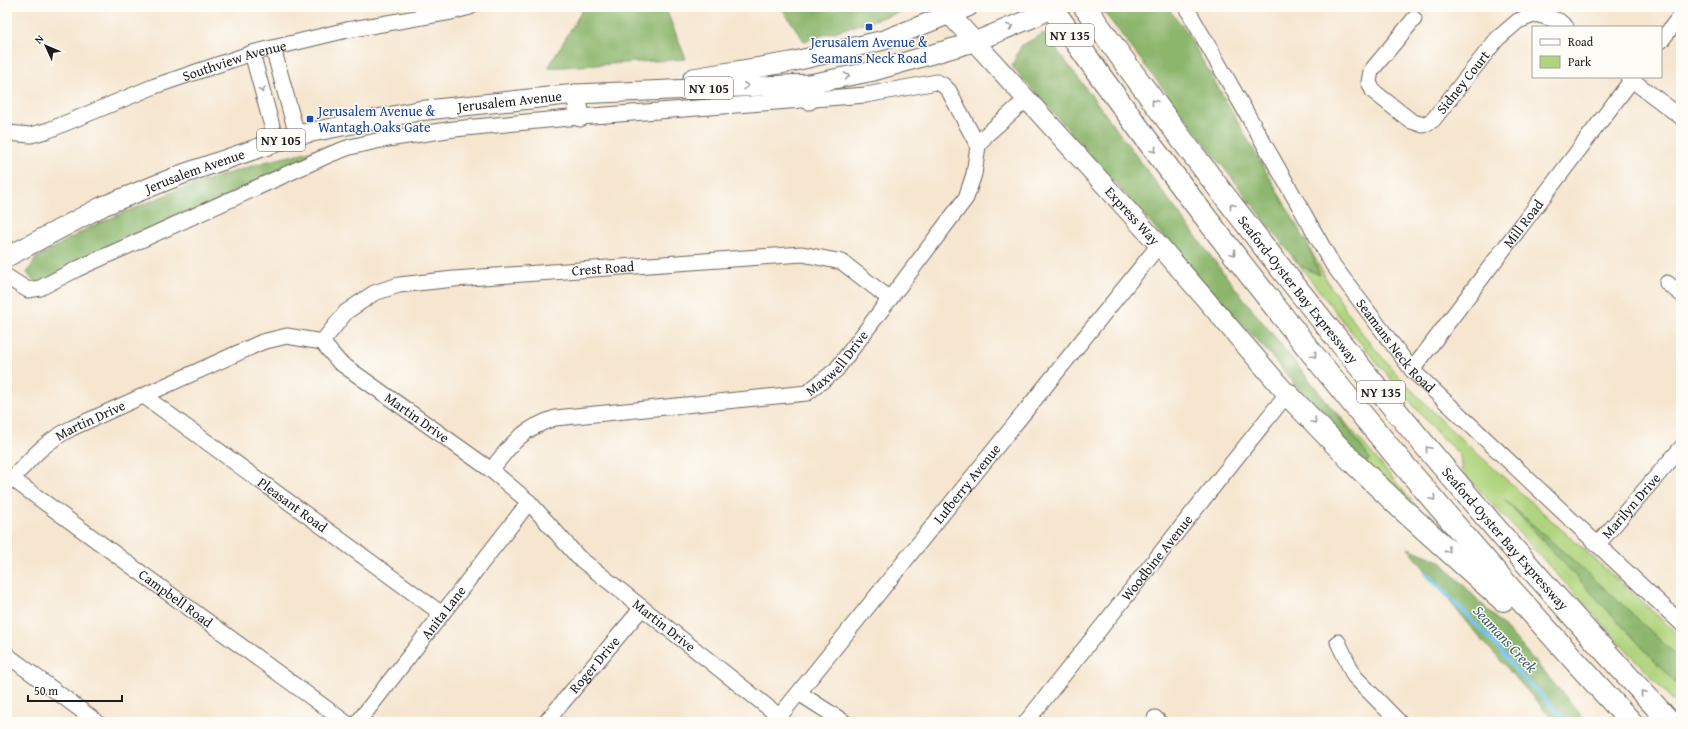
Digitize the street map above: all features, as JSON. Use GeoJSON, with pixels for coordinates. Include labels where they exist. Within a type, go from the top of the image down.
{"type":"FeatureCollection","features":[{"type":"Feature","properties":{"kind":"highway","name":"Seaford-Oyster Bay Expressway"},"geometry":{"type":"LineString","coordinates":[[1051,7],[1207,220],[1331,376],[1478,552],[1628,719]]}},
{"type":"Feature","properties":{"kind":"highway","name":"Seaford-Oyster Bay Expressway"},"geometry":{"type":"LineString","coordinates":[[1085,7],[1224,196],[1358,364],[1499,533],[1670,722]]}},
{"type":"Feature","properties":{"kind":"highway"},"geometry":{"type":"LineString","coordinates":[[1287,394],[1352,461],[1400,507],[1482,580],[1628,719]]}},
{"type":"Feature","properties":{"kind":"main road","name":"Jerusalem Avenue"},"geometry":{"type":"LineString","coordinates":[[609,92],[791,62],[884,40],[947,11],[968,7]]}},
{"type":"Feature","properties":{"kind":"main road","name":"Jerusalem Avenue"},"geometry":{"type":"LineString","coordinates":[[7,257],[103,206],[183,174],[297,135],[418,110],[576,94],[609,92],[809,92],[874,71],[974,42],[1037,16],[1051,7]]}},
{"type":"Feature","properties":{"kind":"main road"},"geometry":{"type":"LineString","coordinates":[[947,11],[974,42]]}},
{"type":"Feature","properties":{"kind":"main road","name":"Express Way"},"geometry":{"type":"LineString","coordinates":[[974,42],[1159,245],[1287,394]]}},
{"type":"Feature","properties":{"kind":"main road"},"geometry":{"type":"LineString","coordinates":[[576,94],[580,117]]}},
{"type":"Feature","properties":{"kind":"street","name":"Southview Avenue"},"geometry":{"type":"LineString","coordinates":[[7,133],[31,135],[43,132],[155,86],[252,53],[347,30],[451,12],[470,7]]}},
{"type":"Feature","properties":{"kind":"street","name":"Seamans Neck Road"},"geometry":{"type":"LineString","coordinates":[[1186,7],[1333,265],[1412,370],[1681,623]]}},
{"type":"Feature","properties":{"kind":"street","name":"Sidney Court"},"geometry":{"type":"LineString","coordinates":[[1414,19],[1371,72],[1369,82],[1373,91],[1411,121],[1423,125],[1433,120],[1497,39],[1518,21],[1536,10],[1559,21],[1565,26]]}},
{"type":"Feature","properties":{"kind":"street"},"geometry":{"type":"LineString","coordinates":[[1662,40],[1681,15]]}},
{"type":"Feature","properties":{"kind":"street"},"geometry":{"type":"LineString","coordinates":[[274,48],[297,135]]}},
{"type":"Feature","properties":{"kind":"street"},"geometry":{"type":"LineString","coordinates":[[252,53],[276,141]]}},
{"type":"Feature","properties":{"kind":"street"},"geometry":{"type":"LineString","coordinates":[[1631,78],[1681,117]]}},
{"type":"Feature","properties":{"kind":"street","name":"Mill Road"},"geometry":{"type":"LineString","coordinates":[[1412,370],[1631,78]]}},
{"type":"Feature","properties":{"kind":"street"},"geometry":{"type":"LineString","coordinates":[[7,277],[28,290],[40,288],[113,253],[331,154],[350,147],[381,140],[454,129],[809,92],[866,95],[937,82],[949,91],[978,146],[986,136],[1027,99]]}},
{"type":"Feature","properties":{"kind":"street","name":"Maxwell Drive"},"geometry":{"type":"LineString","coordinates":[[491,470],[523,433],[537,424],[555,418],[807,393],[836,370],[966,198],[974,174],[978,146]]}},
{"type":"Feature","properties":{"kind":"street","name":"Lufberry Avenue"},"geometry":{"type":"LineString","coordinates":[[777,719],[1159,245]]}},
{"type":"Feature","properties":{"kind":"street","name":"Crest Road"},"geometry":{"type":"LineString","coordinates":[[322,342],[346,312],[374,293],[399,285],[454,279],[802,254],[842,262],[890,299]]}},
{"type":"Feature","properties":{"kind":"street"},"geometry":{"type":"LineString","coordinates":[[1667,283],[1681,294]]}},
{"type":"Feature","properties":{"kind":"street","name":"Martin Drive"},"geometry":{"type":"LineString","coordinates":[[10,477],[51,439],[262,342],[286,336],[322,342],[339,362],[491,470],[529,502],[578,557],[777,719]]}},
{"type":"Feature","properties":{"kind":"street","name":"Woodbine Avenue"},"geometry":{"type":"LineString","coordinates":[[1026,722],[1287,394]]}},
{"type":"Feature","properties":{"kind":"street","name":"Pleasant Road"},"geometry":{"type":"LineString","coordinates":[[144,396],[442,614]]}},
{"type":"Feature","properties":{"kind":"street","name":"Marilyn Drive"},"geometry":{"type":"LineString","coordinates":[[1597,545],[1681,448]]}},
{"type":"Feature","properties":{"kind":"street","name":"Campbell Road"},"geometry":{"type":"LineString","coordinates":[[10,477],[345,722]]}},
{"type":"Feature","properties":{"kind":"street","name":"Anita Lane"},"geometry":{"type":"LineString","coordinates":[[358,722],[529,502]]}},
{"type":"Feature","properties":{"kind":"street","name":"Roger Drive"},"geometry":{"type":"LineString","coordinates":[[546,722],[642,608]]}},
{"type":"Feature","properties":{"kind":"street"},"geometry":{"type":"LineString","coordinates":[[1338,642],[1354,676],[1399,722]]}},
{"type":"Feature","properties":{"kind":"street"},"geometry":{"type":"LineString","coordinates":[[7,655],[97,722]]}},
{"type":"Feature","properties":{"kind":"street"},"geometry":{"type":"LineString","coordinates":[[798,693],[844,722]]}},
{"type":"Feature","properties":{"kind":"green space"},"geometry":{"type":"Polygon","coordinates":[[[584,7],[665,7],[686,59],[548,68],[584,7]]]}},
{"type":"Feature","properties":{"kind":"green space"},"geometry":{"type":"Polygon","coordinates":[[[781,7],[801,7],[818,11],[829,7],[908,7],[901,12],[804,41],[781,7]]]}},
{"type":"Feature","properties":{"kind":"green space"},"geometry":{"type":"Polygon","coordinates":[[[1100,7],[1167,7],[1184,28],[1308,245],[1320,275],[1299,265],[1100,7]]]}},
{"type":"Feature","properties":{"kind":"green space"},"geometry":{"type":"Polygon","coordinates":[[[1044,33],[1222,271],[1334,411],[1370,459],[1362,465],[1296,395],[1293,382],[1265,349],[1201,280],[1012,66],[1021,46],[1044,33]]]}},
{"type":"Feature","properties":{"kind":"green space"},"geometry":{"type":"Polygon","coordinates":[[[360,139],[36,283],[27,273],[36,258],[90,227],[180,189],[261,163],[360,139]]]}},
{"type":"Feature","properties":{"kind":"green space"},"geometry":{"type":"Polygon","coordinates":[[[1308,245],[1330,286],[1362,333],[1398,376],[1449,428],[1681,637],[1681,709],[1462,471],[1460,455],[1437,433],[1358,340],[1299,265],[1319,275],[1308,245]]]}},
{"type":"Feature","properties":{"kind":"green space"},"geometry":{"type":"Polygon","coordinates":[[[1335,410],[1427,519],[1362,465],[1370,459],[1335,410]]]}},
{"type":"Feature","properties":{"kind":"green space"},"geometry":{"type":"Polygon","coordinates":[[[1504,499],[1622,604],[1681,660],[1681,689],[1504,499]]]}},
{"type":"Feature","properties":{"kind":"green space"},"geometry":{"type":"Polygon","coordinates":[[[1408,548],[1440,561],[1513,636],[1587,722],[1555,722],[1467,623],[1408,548]]]}},
{"type":"Feature","properties":{"kind":"waterway","name":"Seamans Creek"},"geometry":{"type":"LineString","coordinates":[[1426,573],[1499,648],[1518,673],[1553,707],[1566,722]]}},
{"type":"Feature","properties":{"kind":"place","name":"Jerusalem Avenue & Seamans Neck Road"},"geometry":{"type":"Point","coordinates":[869,27]}},
{"type":"Feature","properties":{"kind":"place","name":"Jerusalem Avenue & Wantagh Oaks Gate"},"geometry":{"type":"Point","coordinates":[310,119]}}]}
